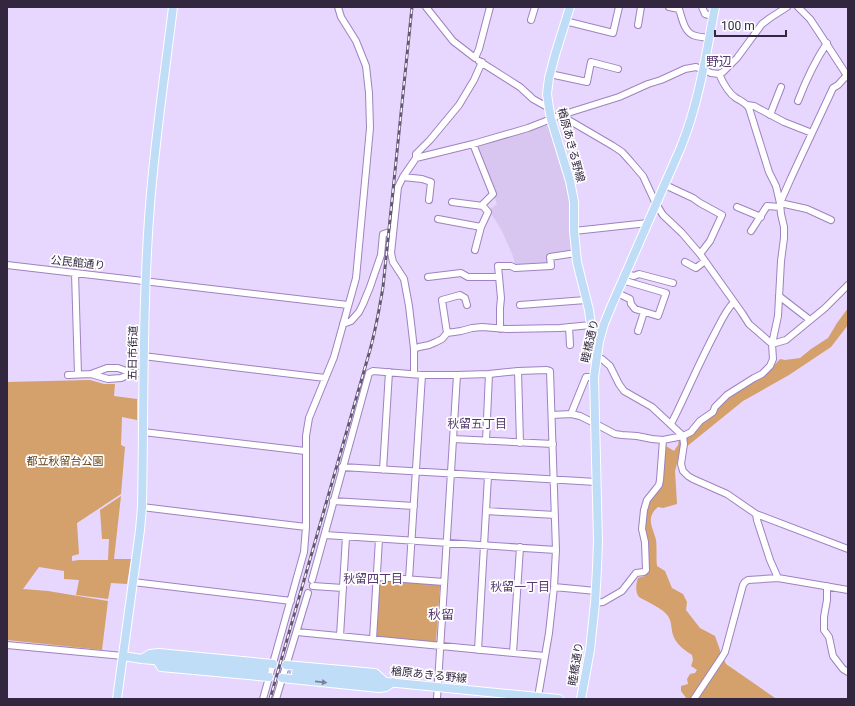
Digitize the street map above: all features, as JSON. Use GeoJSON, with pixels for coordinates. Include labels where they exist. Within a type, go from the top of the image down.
{"type":"FeatureCollection","features":[{"type":"Feature","properties":{"kind":"main road","name":"五日市街道"},"geometry":{"type":"LineString","coordinates":[[117,699],[142,507],[143,356],[150,205],[173,7]]}},
{"type":"Feature","properties":{"kind":"main road","name":"楢原あきる野線"},"geometry":{"type":"LineString","coordinates":[[570,7],[550,74],[547,94],[551,119],[569,175],[574,202],[574,231],[577,262],[591,325]]}},
{"type":"Feature","properties":{"kind":"main road","name":"睦橋通り"},"geometry":{"type":"LineString","coordinates":[[581,699],[590,650],[596,591],[598,541],[594,377],[596,358],[601,334],[617,293],[688,131],[703,70],[715,7]]}},
{"type":"Feature","properties":{"kind":"main road"},"geometry":{"type":"LineString","coordinates":[[591,325],[593,330],[601,334]]}},
{"type":"Feature","properties":{"kind":"main road"},"geometry":{"type":"LineString","coordinates":[[142,659],[150,654],[159,653],[273,664]]}},
{"type":"Feature","properties":{"kind":"main road"},"geometry":{"type":"LineString","coordinates":[[122,656],[267,673]]}},
{"type":"Feature","properties":{"kind":"main road"},"geometry":{"type":"LineString","coordinates":[[282,678],[379,688],[386,687],[388,682],[375,674],[286,665]]}},
{"type":"Feature","properties":{"kind":"main road","name":"楢原あきる野線"},"geometry":{"type":"LineString","coordinates":[[296,673],[559,699]]}},
{"type":"Feature","properties":{"kind":"street"},"geometry":{"type":"LineString","coordinates":[[263,699],[267,673],[273,664],[304,552],[306,527],[307,424],[311,410],[334,357],[357,271],[370,128],[369,93],[366,66],[356,41],[341,17],[338,7]]}},
{"type":"Feature","properties":{"kind":"street"},"geometry":{"type":"LineString","coordinates":[[426,7],[453,41],[475,58],[520,87],[533,99],[549,108]]}},
{"type":"Feature","properties":{"kind":"street"},"geometry":{"type":"LineString","coordinates":[[475,58],[479,49],[490,7]]}},
{"type":"Feature","properties":{"kind":"street"},"geometry":{"type":"LineString","coordinates":[[531,20],[535,7]]}},
{"type":"Feature","properties":{"kind":"street"},"geometry":{"type":"LineString","coordinates":[[613,33],[619,7]]}},
{"type":"Feature","properties":{"kind":"street"},"geometry":{"type":"LineString","coordinates":[[638,25],[641,7]]}},
{"type":"Feature","properties":{"kind":"street"},"geometry":{"type":"LineString","coordinates":[[669,7],[679,9],[683,24],[688,32],[693,35],[709,38]]}},
{"type":"Feature","properties":{"kind":"street"},"geometry":{"type":"LineString","coordinates":[[702,7],[705,14],[713,16]]}},
{"type":"Feature","properties":{"kind":"street"},"geometry":{"type":"LineString","coordinates":[[416,158],[473,144],[528,128],[560,115],[619,97],[685,69],[696,67],[711,73],[719,74],[737,58],[762,24],[787,7]]}},
{"type":"Feature","properties":{"kind":"street"},"geometry":{"type":"LineString","coordinates":[[780,205],[833,88],[848,76],[827,42],[810,19],[798,7]]}},
{"type":"Feature","properties":{"kind":"street"},"geometry":{"type":"LineString","coordinates":[[565,21],[621,34]]}},
{"type":"Feature","properties":{"kind":"street"},"geometry":{"type":"LineString","coordinates":[[798,100],[817,57],[827,42]]}},
{"type":"Feature","properties":{"kind":"street"},"geometry":{"type":"LineString","coordinates":[[414,374],[414,349],[404,279],[393,262],[391,253],[398,187],[416,158],[416,154],[430,140],[459,105],[474,80],[482,62]]}},
{"type":"Feature","properties":{"kind":"street"},"geometry":{"type":"LineString","coordinates":[[550,74],[587,82],[591,62],[618,69]]}},
{"type":"Feature","properties":{"kind":"street"},"geometry":{"type":"LineString","coordinates":[[719,74],[727,89],[735,98],[784,122],[812,133]]}},
{"type":"Feature","properties":{"kind":"street"},"geometry":{"type":"LineString","coordinates":[[770,115],[781,87]]}},
{"type":"Feature","properties":{"kind":"street"},"geometry":{"type":"LineString","coordinates":[[552,415],[571,414],[580,416],[615,434],[622,436],[637,436],[663,440],[682,436],[691,432],[700,421],[712,412],[727,395],[762,374],[770,366],[774,359],[772,344],[777,321],[784,232],[776,186],[769,172],[747,105]]}},
{"type":"Feature","properties":{"kind":"street"},"geometry":{"type":"LineString","coordinates":[[560,115],[622,152],[643,176],[656,204],[663,215],[682,233],[700,254],[749,324],[772,344]]}},
{"type":"Feature","properties":{"kind":"street"},"geometry":{"type":"LineString","coordinates":[[473,144],[493,194],[482,204],[483,206]]}},
{"type":"Feature","properties":{"kind":"street"},"geometry":{"type":"LineString","coordinates":[[403,177],[422,179],[431,182],[429,200]]}},
{"type":"Feature","properties":{"kind":"street"},"geometry":{"type":"LineString","coordinates":[[665,185],[693,198],[722,215],[710,241],[700,254]]}},
{"type":"Feature","properties":{"kind":"street"},"geometry":{"type":"LineString","coordinates":[[452,202],[483,206],[488,212],[481,227],[475,250]]}},
{"type":"Feature","properties":{"kind":"street"},"geometry":{"type":"LineString","coordinates":[[752,232],[767,206],[780,205],[807,209],[831,220]]}},
{"type":"Feature","properties":{"kind":"street"},"geometry":{"type":"LineString","coordinates":[[737,207],[761,217]]}},
{"type":"Feature","properties":{"kind":"street"},"geometry":{"type":"LineString","coordinates":[[438,219],[481,227]]}},
{"type":"Feature","properties":{"kind":"street"},"geometry":{"type":"LineString","coordinates":[[574,231],[648,223]]}},
{"type":"Feature","properties":{"kind":"street"},"geometry":{"type":"LineString","coordinates":[[343,324],[351,321],[359,312],[370,287],[381,255],[383,234],[393,231]]}},
{"type":"Feature","properties":{"kind":"street"},"geometry":{"type":"LineString","coordinates":[[500,329],[500,308],[502,298],[498,266],[511,266],[515,268],[551,266],[550,257],[576,252]]}},
{"type":"Feature","properties":{"kind":"street"},"geometry":{"type":"LineString","coordinates":[[684,262],[696,268],[704,261]]}},
{"type":"Feature","properties":{"kind":"street","name":"公民館通り"},"geometry":{"type":"LineString","coordinates":[[7,265],[348,305]]}},
{"type":"Feature","properties":{"kind":"street"},"geometry":{"type":"LineString","coordinates":[[75,272],[78,374]]}},
{"type":"Feature","properties":{"kind":"street"},"geometry":{"type":"LineString","coordinates":[[428,277],[461,273],[468,277],[500,277]]}},
{"type":"Feature","properties":{"kind":"street"},"geometry":{"type":"LineString","coordinates":[[624,277],[639,274],[673,283]]}},
{"type":"Feature","properties":{"kind":"street"},"geometry":{"type":"LineString","coordinates":[[617,293],[630,299],[631,304],[635,309],[658,316],[666,293],[624,277]]}},
{"type":"Feature","properties":{"kind":"street"},"geometry":{"type":"LineString","coordinates":[[772,344],[786,340],[825,308],[848,285]]}},
{"type":"Feature","properties":{"kind":"street"},"geometry":{"type":"LineString","coordinates":[[447,333],[442,300],[460,295],[465,298],[467,305]]}},
{"type":"Feature","properties":{"kind":"street"},"geometry":{"type":"LineString","coordinates":[[779,296],[810,320]]}},
{"type":"Feature","properties":{"kind":"street"},"geometry":{"type":"LineString","coordinates":[[520,305],[586,300]]}},
{"type":"Feature","properties":{"kind":"street"},"geometry":{"type":"LineString","coordinates":[[671,424],[712,338],[734,302]]}},
{"type":"Feature","properties":{"kind":"street"},"geometry":{"type":"LineString","coordinates":[[638,332],[644,312]]}},
{"type":"Feature","properties":{"kind":"street"},"geometry":{"type":"LineString","coordinates":[[414,349],[436,342],[442,339],[447,333],[472,328],[482,327],[500,329],[591,325]]}},
{"type":"Feature","properties":{"kind":"street"},"geometry":{"type":"LineString","coordinates":[[568,327],[570,345]]}},
{"type":"Feature","properties":{"kind":"street"},"geometry":{"type":"LineString","coordinates":[[143,356],[325,378]]}},
{"type":"Feature","properties":{"kind":"street"},"geometry":{"type":"LineString","coordinates":[[596,358],[602,359],[610,366],[624,391],[652,407],[682,436],[684,444],[682,464],[683,471],[688,476],[727,494],[756,514],[848,549]]}},
{"type":"Feature","properties":{"kind":"street"},"geometry":{"type":"LineString","coordinates":[[91,374],[107,368],[118,368],[132,373],[143,373]]}},
{"type":"Feature","properties":{"kind":"street"},"geometry":{"type":"LineString","coordinates":[[107,368],[104,372],[104,376],[108,379]]}},
{"type":"Feature","properties":{"kind":"street"},"geometry":{"type":"LineString","coordinates":[[121,378],[124,375],[122,369]]}},
{"type":"Feature","properties":{"kind":"street"},"geometry":{"type":"LineString","coordinates":[[343,588],[313,583],[342,467],[369,373],[373,370],[422,375],[457,375],[518,371],[550,371],[556,550],[549,633],[538,697]]}},
{"type":"Feature","properties":{"kind":"street"},"geometry":{"type":"LineString","coordinates":[[518,371],[520,443]]}},
{"type":"Feature","properties":{"kind":"street"},"geometry":{"type":"LineString","coordinates":[[383,470],[389,372]]}},
{"type":"Feature","properties":{"kind":"street"},"geometry":{"type":"LineString","coordinates":[[68,375],[91,374],[108,379],[121,378],[132,373]]}},
{"type":"Feature","properties":{"kind":"street"},"geometry":{"type":"LineString","coordinates":[[486,441],[489,374]]}},
{"type":"Feature","properties":{"kind":"street"},"geometry":{"type":"LineString","coordinates":[[409,579],[422,375]]}},
{"type":"Feature","properties":{"kind":"street"},"geometry":{"type":"LineString","coordinates":[[437,699],[457,375]]}},
{"type":"Feature","properties":{"kind":"street"},"geometry":{"type":"LineString","coordinates":[[571,414],[586,377],[594,377]]}},
{"type":"Feature","properties":{"kind":"street"},"geometry":{"type":"LineString","coordinates":[[143,432],[306,451]]}},
{"type":"Feature","properties":{"kind":"street"},"geometry":{"type":"LineString","coordinates":[[453,439],[553,444]]}},
{"type":"Feature","properties":{"kind":"street"},"geometry":{"type":"LineString","coordinates":[[595,604],[617,595],[636,573],[644,572],[646,570],[645,542],[642,529],[643,517],[647,500],[659,485],[663,440]]}},
{"type":"Feature","properties":{"kind":"street"},"geometry":{"type":"LineString","coordinates":[[342,467],[596,482]]}},
{"type":"Feature","properties":{"kind":"street"},"geometry":{"type":"LineString","coordinates":[[478,650],[488,476]]}},
{"type":"Feature","properties":{"kind":"street"},"geometry":{"type":"LineString","coordinates":[[334,501],[414,506]]}},
{"type":"Feature","properties":{"kind":"street"},"geometry":{"type":"LineString","coordinates":[[142,507],[306,527]]}},
{"type":"Feature","properties":{"kind":"street"},"geometry":{"type":"LineString","coordinates":[[486,511],[555,515]]}},
{"type":"Feature","properties":{"kind":"street"},"geometry":{"type":"LineString","coordinates":[[756,514],[770,560],[778,578]]}},
{"type":"Feature","properties":{"kind":"street"},"geometry":{"type":"LineString","coordinates":[[325,535],[556,550]]}},
{"type":"Feature","properties":{"kind":"street"},"geometry":{"type":"LineString","coordinates":[[340,636],[346,537]]}},
{"type":"Feature","properties":{"kind":"street"},"geometry":{"type":"LineString","coordinates":[[373,639],[379,539]]}},
{"type":"Feature","properties":{"kind":"street"},"geometry":{"type":"LineString","coordinates":[[513,653],[520,547]]}},
{"type":"Feature","properties":{"kind":"street"},"geometry":{"type":"LineString","coordinates":[[377,577],[444,582]]}},
{"type":"Feature","properties":{"kind":"street"},"geometry":{"type":"LineString","coordinates":[[694,699],[725,652],[745,582],[748,580],[778,578],[848,590]]}},
{"type":"Feature","properties":{"kind":"street"},"geometry":{"type":"LineString","coordinates":[[133,582],[290,601]]}},
{"type":"Feature","properties":{"kind":"street"},"geometry":{"type":"LineString","coordinates":[[827,586],[824,630],[829,637],[833,656],[843,669],[848,672]]}},
{"type":"Feature","properties":{"kind":"street"},"geometry":{"type":"LineString","coordinates":[[554,587],[596,591]]}},
{"type":"Feature","properties":{"kind":"street"},"geometry":{"type":"LineString","coordinates":[[276,699],[308,592]]}},
{"type":"Feature","properties":{"kind":"street"},"geometry":{"type":"LineString","coordinates":[[297,632],[545,656]]}},
{"type":"Feature","properties":{"kind":"street"},"geometry":{"type":"LineString","coordinates":[[7,645],[122,656]]}},
{"type":"Feature","properties":{"kind":"shaded area"},"geometry":{"type":"Polygon","coordinates":[[[549,125],[563,166],[570,202],[573,249],[571,251],[548,255],[549,263],[547,265],[515,265],[513,256],[502,231],[489,210],[497,204],[476,145],[549,125]]]}},
{"type":"Feature","properties":{"kind":"green space"},"geometry":{"type":"Polygon","coordinates":[[[848,308],[848,325],[831,347],[789,375],[743,401],[680,452],[675,471],[677,504],[663,508],[658,507],[652,515],[651,523],[656,540],[657,566],[665,571],[672,588],[683,594],[687,602],[686,610],[700,628],[715,636],[726,664],[775,698],[687,699],[681,691],[681,686],[688,684],[687,679],[690,674],[695,673],[697,670],[691,666],[693,660],[692,655],[683,649],[676,641],[666,613],[639,597],[636,590],[638,578],[645,576],[647,550],[644,530],[646,505],[662,482],[663,453],[666,446],[674,451],[679,440],[697,429],[728,398],[767,373],[780,359],[785,360],[800,358],[828,338],[848,308]]]}},
{"type":"Feature","properties":{"kind":"green space","name":"都立秋留台公園"},"geometry":{"type":"Polygon","coordinates":[[[90,380],[104,384],[115,384],[114,396],[137,399],[137,420],[122,417],[121,445],[125,447],[121,494],[77,523],[79,554],[72,556],[72,561],[108,560],[109,539],[102,539],[100,510],[121,496],[114,559],[131,559],[127,584],[111,583],[108,599],[76,595],[79,580],[64,579],[64,571],[39,567],[23,589],[48,591],[108,601],[102,650],[7,640],[7,382],[90,380]]]}},
{"type":"Feature","properties":{"kind":"green space"},"geometry":{"type":"Polygon","coordinates":[[[381,580],[437,583],[440,586],[436,641],[434,643],[377,638],[375,635],[378,582],[381,580]]]}},
{"type":"Feature","properties":{"kind":"tunnel"},"geometry":{"type":"LineString","coordinates":[[265,670],[296,673]]}},
{"type":"Feature","properties":{"kind":"railway"},"geometry":{"type":"LineString","coordinates":[[270,699],[377,322],[383,287],[412,7]]}},
{"type":"Feature","properties":{"kind":"district","name":"野辺"},"geometry":{"type":"Point","coordinates":[719,61]}},
{"type":"Feature","properties":{"kind":"district","name":"秋留五丁目"},"geometry":{"type":"Point","coordinates":[477,424]}},
{"type":"Feature","properties":{"kind":"district","name":"秋留四丁目"},"geometry":{"type":"Point","coordinates":[373,579]}},
{"type":"Feature","properties":{"kind":"district","name":"秋留一丁目"},"geometry":{"type":"Point","coordinates":[520,587]}},
{"type":"Feature","properties":{"kind":"district","name":"秋留"},"geometry":{"type":"Point","coordinates":[441,614]}}]}
